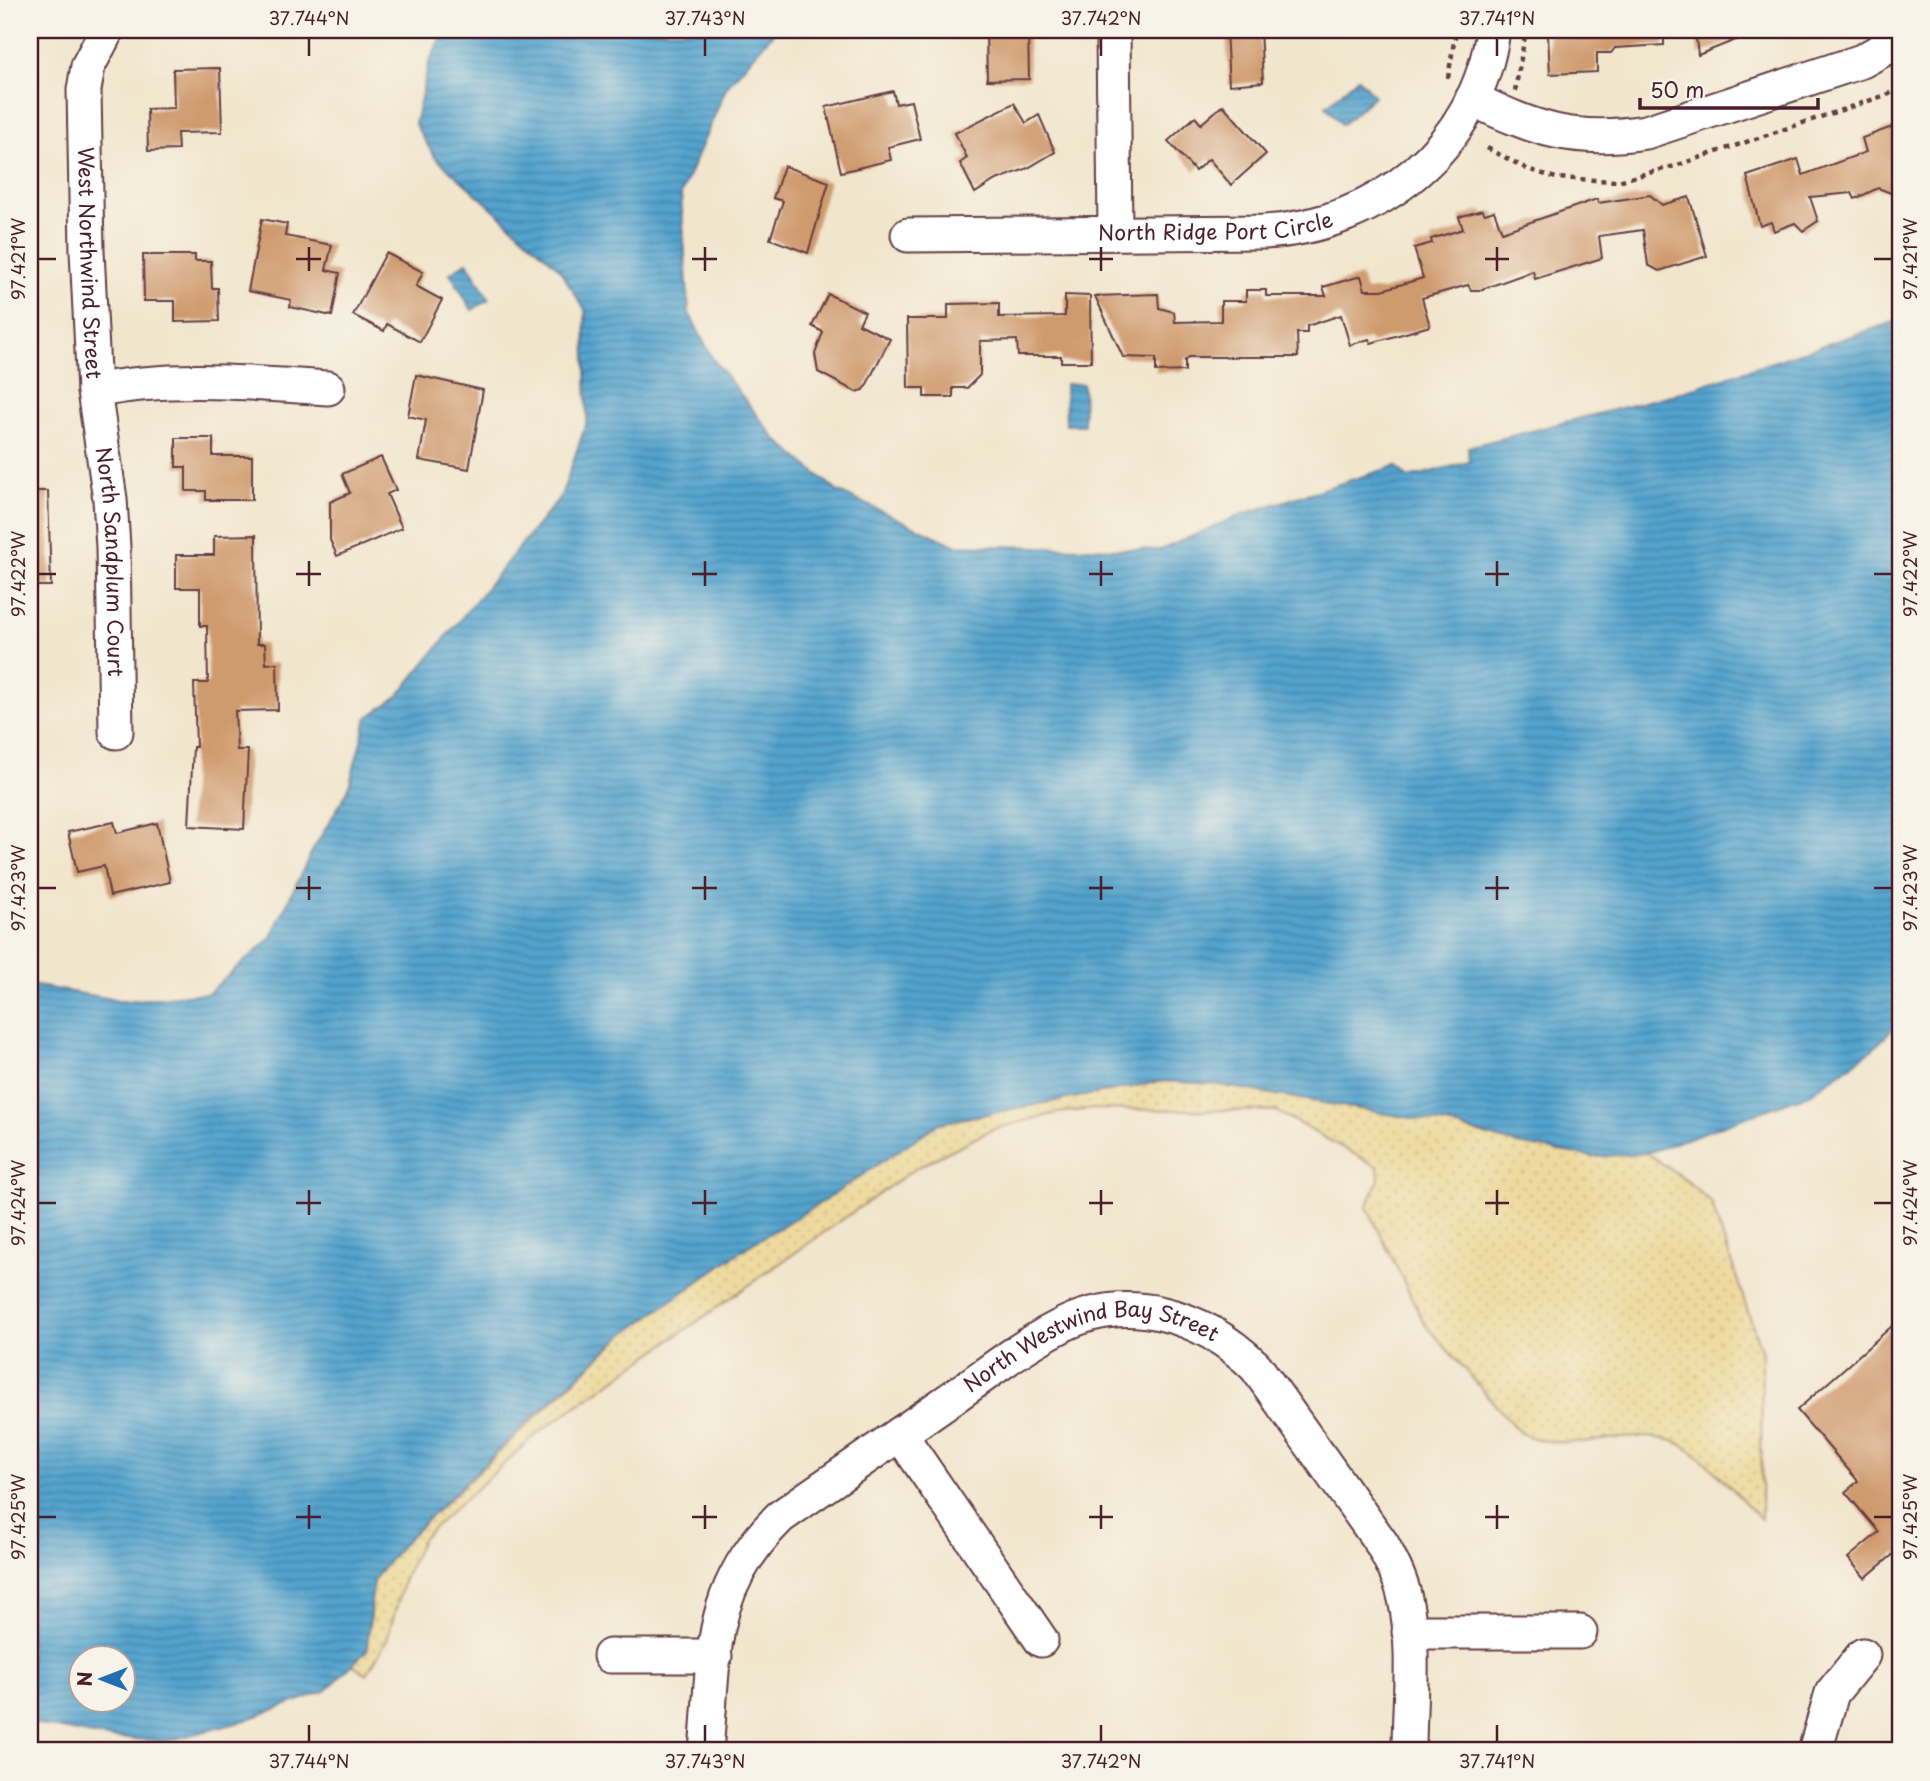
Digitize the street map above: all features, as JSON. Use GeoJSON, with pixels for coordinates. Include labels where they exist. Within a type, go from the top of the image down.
{"type":"FeatureCollection","features":[{"type":"Feature","properties":{"kind":"street","name":"West Northwind Street"},"geometry":{"type":"LineString","coordinates":[[107,30],[89,66],[84,90],[87,251],[94,391],[132,383],[223,381],[328,388]]}},
{"type":"Feature","properties":{"kind":"street"},"geometry":{"type":"LineString","coordinates":[[1113,30],[1115,233]]}},
{"type":"Feature","properties":{"kind":"street","name":"North Ridge Port Circle"},"geometry":{"type":"LineString","coordinates":[[908,235],[1277,231],[1309,227],[1348,215],[1401,185],[1432,159],[1454,131],[1483,75],[1493,30]]}},
{"type":"Feature","properties":{"kind":"street"},"geometry":{"type":"LineString","coordinates":[[1472,99],[1540,129],[1575,136],[1611,138],[1646,132],[1850,65],[1885,51],[1900,40]]}},
{"type":"Feature","properties":{"kind":"street","name":"North Sandplum Court"},"geometry":{"type":"LineString","coordinates":[[94,391],[110,499],[116,732]]}},
{"type":"Feature","properties":{"kind":"street","name":"North Westwind Bay Street"},"geometry":{"type":"LineString","coordinates":[[706,1751],[715,1656],[724,1598],[738,1567],[758,1539],[780,1517],[1059,1326],[1113,1311],[1144,1310],[1178,1316],[1207,1328],[1236,1347],[1256,1367],[1382,1544],[1396,1570],[1405,1599],[1409,1632],[1409,1751]]}},
{"type":"Feature","properties":{"kind":"street"},"geometry":{"type":"LineString","coordinates":[[900,1434],[1041,1640]]}},
{"type":"Feature","properties":{"kind":"street"},"geometry":{"type":"LineString","coordinates":[[1409,1632],[1580,1632]]}},
{"type":"Feature","properties":{"kind":"street"},"geometry":{"type":"LineString","coordinates":[[1820,1745],[1832,1693],[1844,1674],[1863,1655]]}},
{"type":"Feature","properties":{"kind":"street"},"geometry":{"type":"LineString","coordinates":[[610,1656],[715,1656]]}},
{"type":"Feature","properties":{"kind":"path"},"geometry":{"type":"LineString","coordinates":[[1514,93],[1523,97]]}},
{"type":"Feature","properties":{"kind":"sand"},"geometry":{"type":"Polygon","coordinates":[[[1162,1081],[1213,1084],[1447,1124],[1517,1144],[1594,1156],[1647,1153],[1687,1181],[1711,1202],[1762,1353],[1761,1519],[1707,1464],[1673,1441],[1634,1437],[1555,1442],[1519,1432],[1424,1323],[1367,1207],[1379,1179],[1378,1167],[1276,1111],[1094,1109],[1057,1113],[993,1129],[916,1168],[538,1433],[423,1537],[404,1579],[387,1640],[367,1674],[352,1664],[367,1650],[372,1581],[402,1544],[623,1335],[745,1248],[827,1199],[939,1123],[1162,1081]]]}},
{"type":"Feature","properties":{"kind":"water"},"geometry":{"type":"Polygon","coordinates":[[[445,30],[776,30],[727,86],[681,194],[689,313],[713,359],[776,439],[837,491],[955,545],[1160,550],[1243,514],[1396,466],[1408,478],[1469,462],[1468,447],[1675,394],[1900,320],[1900,1021],[1872,1050],[1810,1094],[1647,1153],[1594,1157],[1517,1144],[1447,1124],[1213,1084],[1162,1081],[939,1123],[827,1199],[745,1248],[623,1335],[523,1426],[402,1544],[373,1581],[367,1650],[326,1691],[237,1723],[167,1741],[108,1738],[30,1723],[30,985],[125,1001],[208,993],[270,939],[310,855],[348,790],[367,718],[398,696],[561,496],[587,421],[585,310],[558,267],[434,156],[415,124],[429,62],[445,30]]]}},
{"type":"Feature","properties":{"kind":"water"},"geometry":{"type":"Polygon","coordinates":[[[1358,78],[1374,96],[1342,125],[1326,106],[1358,78]]]}},
{"type":"Feature","properties":{"kind":"water"},"geometry":{"type":"Polygon","coordinates":[[[467,262],[489,299],[472,310],[450,273],[467,262]]]}},
{"type":"Feature","properties":{"kind":"water"},"geometry":{"type":"Polygon","coordinates":[[[1065,384],[1083,384],[1084,425],[1066,425],[1065,384]]]}},
{"type":"Feature","properties":{"kind":"building"},"geometry":{"type":"Polygon","coordinates":[[[986,30],[1028,30],[1029,79],[987,80],[986,30]]]}},
{"type":"Feature","properties":{"kind":"building"},"geometry":{"type":"Polygon","coordinates":[[[1226,30],[1260,30],[1263,82],[1229,85],[1226,30]]]}},
{"type":"Feature","properties":{"kind":"building"},"geometry":{"type":"Polygon","coordinates":[[[1558,30],[1664,30],[1664,45],[1615,48],[1611,53],[1597,53],[1597,72],[1550,74],[1548,35],[1558,34],[1558,30]]]}},
{"type":"Feature","properties":{"kind":"building"},"geometry":{"type":"Polygon","coordinates":[[[1695,30],[1758,30],[1758,31],[1698,55],[1695,30]]]}},
{"type":"Feature","properties":{"kind":"building"},"geometry":{"type":"Polygon","coordinates":[[[220,68],[222,132],[177,133],[178,150],[148,151],[147,109],[174,108],[173,69],[220,68]]]}},
{"type":"Feature","properties":{"kind":"building"},"geometry":{"type":"Polygon","coordinates":[[[893,91],[896,104],[911,101],[920,139],[888,147],[891,160],[841,172],[826,107],[893,91]]]}},
{"type":"Feature","properties":{"kind":"building"},"geometry":{"type":"Polygon","coordinates":[[[1014,103],[1026,123],[1039,115],[1055,152],[975,193],[960,163],[967,158],[955,133],[1014,103]]]}},
{"type":"Feature","properties":{"kind":"building"},"geometry":{"type":"Polygon","coordinates":[[[1223,105],[1266,154],[1231,185],[1209,159],[1195,171],[1168,141],[1195,117],[1201,124],[1223,105]]]}},
{"type":"Feature","properties":{"kind":"building"},"geometry":{"type":"Polygon","coordinates":[[[1892,127],[1900,151],[1900,184],[1891,193],[1878,188],[1855,199],[1852,193],[1810,197],[1818,221],[1803,231],[1795,223],[1774,231],[1771,222],[1760,226],[1747,176],[1798,159],[1803,175],[1866,152],[1862,138],[1892,127]]]}},
{"type":"Feature","properties":{"kind":"building"},"geometry":{"type":"Polygon","coordinates":[[[784,166],[829,182],[808,253],[770,239],[783,201],[773,198],[784,166]]]}},
{"type":"Feature","properties":{"kind":"building"},"geometry":{"type":"Polygon","coordinates":[[[1650,195],[1662,205],[1689,197],[1707,256],[1659,271],[1648,265],[1643,230],[1599,236],[1602,258],[1535,279],[1533,271],[1480,290],[1471,290],[1468,285],[1422,298],[1430,326],[1371,343],[1369,339],[1350,345],[1341,315],[1307,326],[1307,333],[1297,333],[1298,357],[1189,357],[1185,360],[1185,371],[1156,372],[1156,358],[1123,357],[1095,296],[1158,294],[1159,308],[1174,312],[1175,322],[1221,321],[1221,301],[1246,301],[1246,290],[1266,290],[1266,296],[1326,296],[1323,287],[1361,276],[1365,290],[1382,290],[1423,278],[1414,248],[1432,243],[1431,239],[1463,229],[1459,217],[1482,210],[1485,214],[1494,211],[1502,232],[1597,199],[1598,203],[1650,195]]]}},
{"type":"Feature","properties":{"kind":"building"},"geometry":{"type":"Polygon","coordinates":[[[262,219],[287,224],[285,236],[332,245],[326,270],[340,273],[332,316],[290,307],[291,300],[248,291],[262,219]]]}},
{"type":"Feature","properties":{"kind":"building"},"geometry":{"type":"Polygon","coordinates":[[[386,253],[423,272],[416,286],[442,300],[420,342],[387,324],[384,331],[353,315],[386,253]]]}},
{"type":"Feature","properties":{"kind":"building"},"geometry":{"type":"Polygon","coordinates":[[[143,255],[195,255],[195,261],[211,261],[212,288],[218,288],[219,321],[175,322],[175,301],[144,301],[143,255]]]}},
{"type":"Feature","properties":{"kind":"building"},"geometry":{"type":"Polygon","coordinates":[[[828,294],[865,312],[859,324],[890,339],[864,390],[856,392],[818,372],[815,354],[823,332],[812,326],[828,294]]]}},
{"type":"Feature","properties":{"kind":"building"},"geometry":{"type":"Polygon","coordinates":[[[1065,295],[1090,296],[1091,362],[1061,362],[1061,356],[1018,356],[1017,340],[980,341],[980,375],[967,388],[953,388],[953,397],[924,397],[924,388],[908,388],[907,319],[948,319],[948,304],[999,303],[999,317],[1065,316],[1065,295]]]}},
{"type":"Feature","properties":{"kind":"building"},"geometry":{"type":"Polygon","coordinates":[[[416,375],[483,390],[469,469],[419,460],[426,420],[408,416],[416,375]]]}},
{"type":"Feature","properties":{"kind":"building"},"geometry":{"type":"Polygon","coordinates":[[[176,438],[213,438],[213,456],[252,456],[252,500],[206,500],[206,491],[186,491],[186,467],[176,467],[176,438]]]}},
{"type":"Feature","properties":{"kind":"building"},"geometry":{"type":"Polygon","coordinates":[[[381,457],[396,490],[387,494],[402,528],[337,556],[330,540],[330,502],[350,493],[342,474],[381,457]]]}},
{"type":"Feature","properties":{"kind":"building"},"geometry":{"type":"Polygon","coordinates":[[[30,491],[48,491],[51,586],[30,586],[30,491]]]}},
{"type":"Feature","properties":{"kind":"building"},"geometry":{"type":"Polygon","coordinates":[[[256,535],[257,644],[265,644],[266,664],[277,663],[278,710],[235,711],[237,750],[248,750],[244,829],[189,826],[193,747],[196,747],[194,683],[208,683],[207,626],[200,626],[200,588],[176,588],[176,555],[214,555],[214,536],[256,535]]]}},
{"type":"Feature","properties":{"kind":"building"},"geometry":{"type":"Polygon","coordinates":[[[114,822],[117,833],[157,823],[170,882],[110,896],[104,866],[77,872],[68,832],[114,822]]]}},
{"type":"Feature","properties":{"kind":"building"},"geometry":{"type":"Polygon","coordinates":[[[1900,1319],[1900,1557],[1896,1552],[1865,1578],[1848,1558],[1879,1532],[1845,1492],[1858,1481],[1797,1410],[1900,1319]]]}}]}
